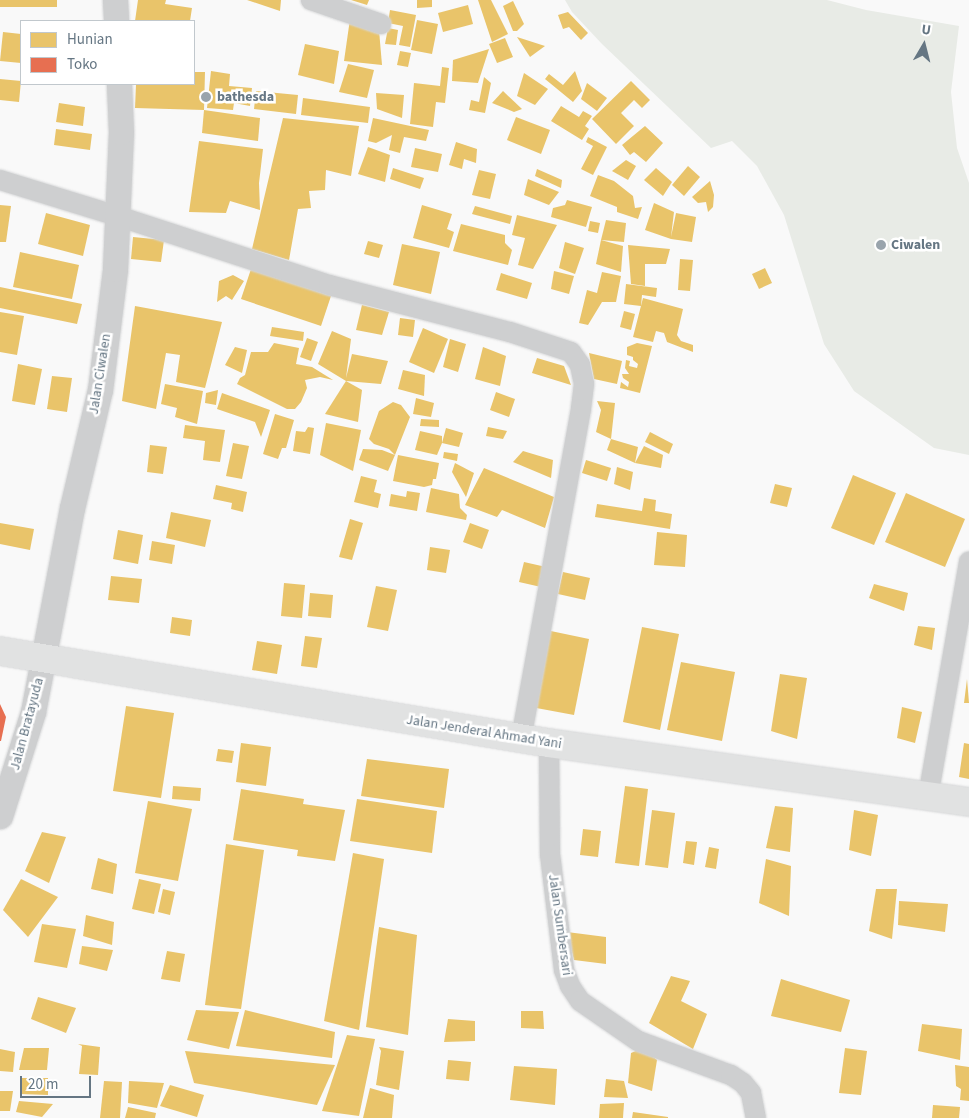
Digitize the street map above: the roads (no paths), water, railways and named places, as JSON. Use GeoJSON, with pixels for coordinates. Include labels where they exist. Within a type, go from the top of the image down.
{"type":"FeatureCollection","features":[{"type":"Feature","properties":{"kind":"main road","name":"Jalan Jenderal Ahmad Yani"},"geometry":{"type":"LineString","coordinates":[[0,651],[549,743],[969,802]]}},
{"type":"Feature","properties":{"kind":"street"},"geometry":{"type":"LineString","coordinates":[[114,0],[116,20]]}},
{"type":"Feature","properties":{"kind":"street"},"geometry":{"type":"LineString","coordinates":[[311,0],[381,24]]}},
{"type":"Feature","properties":{"kind":"street","name":"Jalan Ciwalen"},"geometry":{"type":"LineString","coordinates":[[44,659],[51,610],[72,508],[100,390],[115,269],[121,132],[119,85]]}},
{"type":"Feature","properties":{"kind":"street"},"geometry":{"type":"LineString","coordinates":[[0,180],[329,285],[510,332],[571,352],[580,365],[584,384],[581,409],[521,738]]}},
{"type":"Feature","properties":{"kind":"street"},"geometry":{"type":"LineString","coordinates":[[928,797],[969,562]]}},
{"type":"Feature","properties":{"kind":"street","name":"Jalan Bratayuda"},"geometry":{"type":"LineString","coordinates":[[0,816],[33,712],[44,659]]}},
{"type":"Feature","properties":{"kind":"street","name":"Jalan Sumbersari"},"geometry":{"type":"LineString","coordinates":[[549,743],[550,854],[564,970],[570,986],[580,1002],[638,1041],[731,1075],[743,1083],[751,1094],[756,1118]]}},
{"type":"Feature","properties":{"kind":"place","name":"bathesda"},"geometry":{"type":"Point","coordinates":[206,97]}},
{"type":"Feature","properties":{"kind":"place","name":"Ciwalen"},"geometry":{"type":"Point","coordinates":[881,245]}}]}
